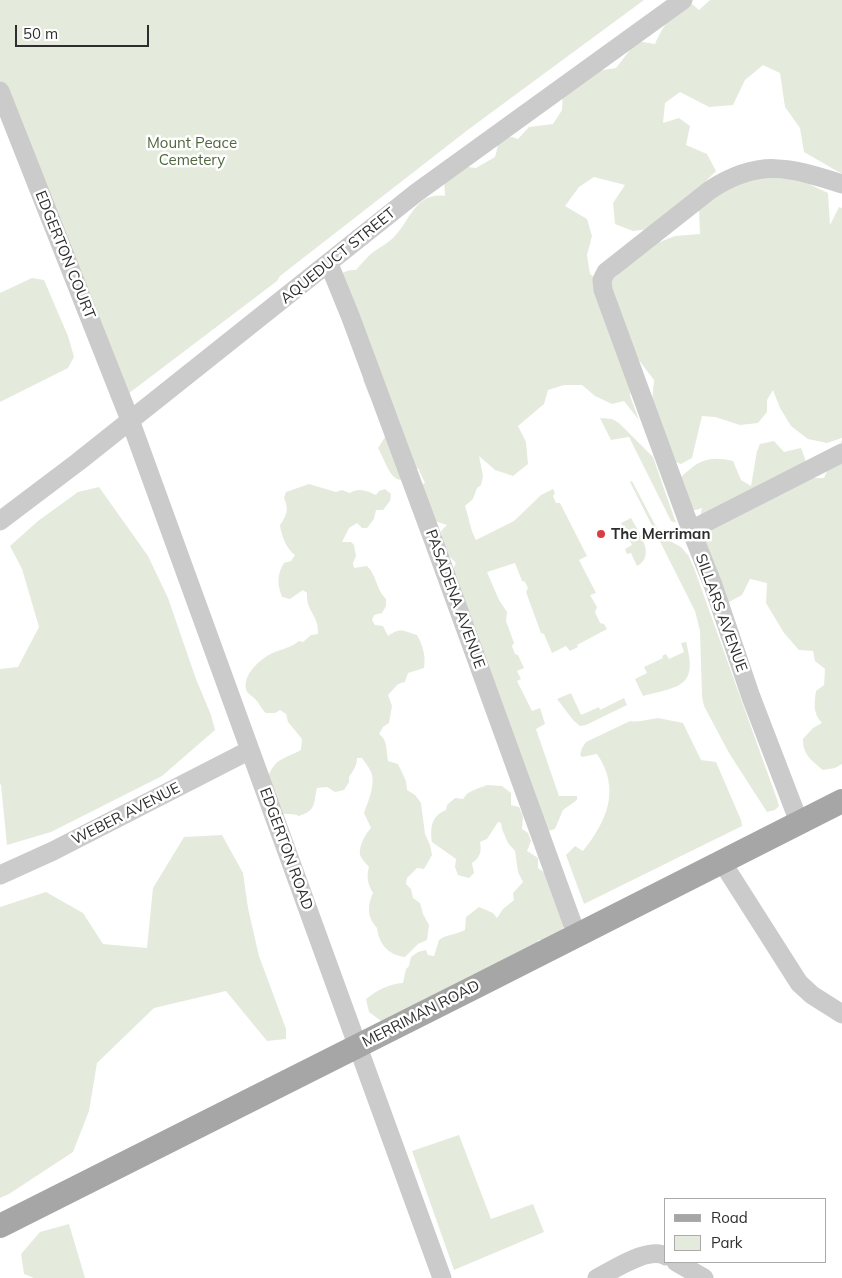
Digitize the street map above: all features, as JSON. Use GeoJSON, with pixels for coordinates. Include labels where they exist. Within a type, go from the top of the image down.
{"type":"FeatureCollection","features":[{"type":"Feature","properties":{"kind":"main road","name":"MERRIMAN ROAD"},"geometry":{"type":"LineString","coordinates":[[0,1226],[842,801]]}},
{"type":"Feature","properties":{"kind":"street","name":"AQUEDUCT STREET"},"geometry":{"type":"LineString","coordinates":[[0,521],[329,264],[416,193],[683,0]]}},
{"type":"Feature","properties":{"kind":"street","name":"EDGERTON COURT"},"geometry":{"type":"LineString","coordinates":[[0,90],[130,420]]}},
{"type":"Feature","properties":{"kind":"street","name":"SILLARS AVENUE"},"geometry":{"type":"LineString","coordinates":[[799,822],[603,290],[602,280],[606,272],[724,181],[752,170],[780,168],[808,173],[842,184]]}},
{"type":"Feature","properties":{"kind":"street","name":"PASADENA AVENUE"},"geometry":{"type":"LineString","coordinates":[[329,264],[428,524],[577,936]]}},
{"type":"Feature","properties":{"kind":"street","name":"EDGERTON ROAD"},"geometry":{"type":"LineString","coordinates":[[130,420],[442,1278]]}},
{"type":"Feature","properties":{"kind":"street"},"geometry":{"type":"LineString","coordinates":[[691,530],[842,453]]}},
{"type":"Feature","properties":{"kind":"street","name":"WEBER AVENUE"},"geometry":{"type":"LineString","coordinates":[[0,875],[53,851],[250,750]]}},
{"type":"Feature","properties":{"kind":"street"},"geometry":{"type":"LineString","coordinates":[[722,862],[799,983],[812,995],[842,1014]]}},
{"type":"Feature","properties":{"kind":"street"},"geometry":{"type":"LineString","coordinates":[[597,1278],[644,1255],[654,1252],[664,1255]]}},
{"type":"Feature","properties":{"kind":"street"},"geometry":{"type":"LineString","coordinates":[[678,1263],[704,1278]]}},
{"type":"Feature","properties":{"kind":"green space","name":"Mount Peace Cemetery"},"geometry":{"type":"Polygon","coordinates":[[[0,0],[644,0],[469,129],[280,276],[277,281],[124,397],[0,81],[0,0]]]}},
{"type":"Feature","properties":{"kind":"green space"},"geometry":{"type":"Polygon","coordinates":[[[710,0],[842,0],[842,174],[804,152],[800,128],[785,107],[780,73],[763,65],[745,80],[733,105],[709,107],[680,92],[665,103],[663,123],[679,118],[690,126],[686,145],[707,154],[716,171],[696,191],[650,229],[633,231],[615,224],[613,203],[625,185],[594,177],[579,187],[565,206],[587,219],[592,236],[587,255],[590,274],[604,284],[617,276],[637,251],[675,236],[700,234],[699,209],[712,182],[789,165],[811,185],[828,193],[830,225],[839,207],[842,208],[842,438],[827,443],[808,439],[791,426],[780,408],[773,390],[767,400],[767,412],[758,423],[740,425],[715,417],[702,416],[692,458],[681,464],[665,458],[652,402],[654,380],[635,355],[630,396],[639,420],[624,401],[612,404],[595,396],[582,385],[564,385],[548,390],[544,404],[518,426],[526,442],[528,464],[513,476],[495,470],[479,456],[483,476],[481,485],[477,488],[473,499],[465,506],[476,540],[514,521],[541,495],[553,489],[556,503],[560,503],[587,556],[579,560],[596,593],[590,595],[597,607],[595,612],[600,623],[604,624],[607,629],[577,645],[578,647],[570,651],[566,646],[552,653],[544,634],[541,633],[526,592],[528,588],[525,582],[522,581],[515,563],[487,572],[499,600],[507,612],[506,621],[514,643],[512,646],[524,668],[517,671],[521,679],[517,681],[532,711],[540,708],[545,724],[536,729],[559,796],[577,796],[577,800],[563,810],[555,829],[548,831],[451,573],[456,563],[445,552],[441,531],[447,525],[422,517],[411,508],[408,491],[425,483],[418,468],[403,480],[397,479],[388,469],[378,448],[394,423],[399,419],[391,410],[370,397],[363,380],[371,364],[344,320],[331,292],[342,273],[356,270],[372,253],[394,237],[420,203],[427,198],[445,196],[444,179],[459,166],[476,168],[495,157],[500,138],[512,137],[518,139],[529,127],[553,124],[562,110],[563,91],[597,71],[616,68],[637,41],[655,44],[665,25],[673,15],[692,4],[699,10],[710,0]]]}},
{"type":"Feature","properties":{"kind":"green space"},"geometry":{"type":"Polygon","coordinates":[[[32,278],[44,280],[68,336],[74,357],[68,368],[0,402],[0,293],[32,278]]]}},
{"type":"Feature","properties":{"kind":"green space"},"geometry":{"type":"Polygon","coordinates":[[[600,418],[612,419],[619,423],[653,457],[676,523],[671,521],[629,437],[611,440],[600,418]]]}},
{"type":"Feature","properties":{"kind":"green space"},"geometry":{"type":"Polygon","coordinates":[[[842,439],[842,764],[835,768],[823,770],[806,753],[803,739],[813,728],[822,723],[815,709],[815,700],[816,691],[824,685],[825,669],[815,661],[813,651],[799,650],[784,633],[766,603],[767,583],[750,579],[742,595],[727,603],[701,553],[700,517],[702,508],[696,510],[685,509],[680,478],[692,467],[704,461],[724,459],[733,461],[741,480],[751,486],[760,444],[774,441],[784,452],[801,448],[812,478],[824,478],[842,439]]]}},
{"type":"Feature","properties":{"kind":"green space"},"geometry":{"type":"Polygon","coordinates":[[[632,481],[661,536],[681,547],[688,555],[694,568],[778,802],[779,806],[775,810],[767,812],[729,753],[704,706],[700,631],[695,611],[630,482],[632,481]]]}},
{"type":"Feature","properties":{"kind":"green space"},"geometry":{"type":"Polygon","coordinates":[[[309,484],[336,492],[342,490],[350,493],[360,490],[376,495],[379,491],[385,489],[391,494],[390,501],[383,510],[376,510],[374,519],[367,528],[362,528],[357,523],[349,528],[342,542],[351,542],[354,545],[356,556],[353,563],[354,568],[367,566],[386,599],[386,606],[382,613],[374,615],[372,620],[375,625],[383,626],[388,636],[400,630],[417,635],[425,659],[424,668],[408,673],[405,682],[398,684],[388,695],[392,706],[389,723],[383,727],[379,734],[385,742],[388,761],[398,764],[406,781],[407,790],[415,795],[421,803],[425,834],[432,855],[424,869],[417,868],[407,878],[406,884],[411,889],[413,898],[420,903],[429,925],[427,940],[418,944],[405,957],[394,954],[385,948],[377,928],[371,920],[369,911],[373,893],[368,880],[369,867],[362,858],[360,850],[366,834],[371,828],[364,813],[373,782],[369,768],[362,758],[357,758],[356,766],[344,790],[335,792],[327,787],[317,788],[312,809],[305,814],[299,816],[279,813],[266,783],[275,764],[301,750],[302,739],[288,722],[286,714],[280,710],[275,713],[266,713],[247,692],[246,681],[248,676],[263,659],[299,641],[303,642],[311,635],[318,634],[317,622],[308,605],[307,593],[303,590],[290,599],[282,597],[279,588],[280,571],[284,563],[291,561],[295,555],[283,538],[280,525],[286,512],[284,498],[286,492],[309,484]]]}},
{"type":"Feature","properties":{"kind":"green space"},"geometry":{"type":"Polygon","coordinates":[[[99,487],[148,556],[168,598],[215,730],[162,776],[51,832],[7,845],[0,784],[0,669],[18,667],[39,627],[22,569],[10,546],[38,521],[78,492],[99,487]]]}},
{"type":"Feature","properties":{"kind":"green space"},"geometry":{"type":"Polygon","coordinates":[[[631,518],[646,550],[643,562],[637,566],[631,553],[627,554],[625,549],[632,545],[621,523],[631,518]]]}},
{"type":"Feature","properties":{"kind":"green space"},"geometry":{"type":"Polygon","coordinates":[[[686,642],[690,668],[688,676],[683,682],[667,690],[643,696],[635,679],[647,673],[644,667],[663,658],[662,656],[666,654],[669,659],[684,652],[681,643],[686,642]]]}},
{"type":"Feature","properties":{"kind":"green space"},"geometry":{"type":"Polygon","coordinates":[[[571,693],[581,715],[599,707],[600,710],[624,698],[627,705],[586,725],[580,726],[557,699],[571,693]]]}},
{"type":"Feature","properties":{"kind":"green space"},"geometry":{"type":"Polygon","coordinates":[[[658,718],[683,723],[701,760],[716,762],[742,826],[584,904],[566,855],[575,846],[583,851],[591,840],[604,816],[609,792],[604,767],[597,754],[582,757],[580,755],[582,748],[586,742],[630,721],[658,718]]]}},
{"type":"Feature","properties":{"kind":"green space"},"geometry":{"type":"Polygon","coordinates":[[[487,785],[502,786],[511,793],[511,805],[519,807],[523,816],[522,829],[528,833],[531,841],[527,851],[538,858],[538,868],[553,878],[565,922],[562,932],[549,940],[538,940],[535,950],[381,1021],[369,1012],[366,999],[383,988],[403,983],[411,957],[418,952],[426,950],[428,955],[434,956],[439,940],[465,930],[466,917],[479,907],[493,913],[497,918],[503,909],[514,900],[513,893],[523,882],[518,872],[515,851],[508,843],[501,823],[498,822],[487,839],[480,842],[480,854],[472,863],[474,873],[469,878],[458,875],[455,867],[456,859],[432,842],[431,832],[434,819],[446,810],[447,805],[455,798],[463,799],[470,792],[487,785]]]}},
{"type":"Feature","properties":{"kind":"green space"},"geometry":{"type":"Polygon","coordinates":[[[222,835],[243,873],[248,908],[259,956],[286,1029],[286,1039],[267,1041],[226,991],[154,1008],[97,1063],[89,1111],[73,1152],[0,1198],[0,907],[46,892],[83,913],[103,944],[147,948],[153,888],[184,837],[222,835]]]}},
{"type":"Feature","properties":{"kind":"green space"},"geometry":{"type":"Polygon","coordinates":[[[459,1135],[491,1219],[533,1204],[544,1232],[454,1270],[412,1151],[459,1135]]]}},
{"type":"Feature","properties":{"kind":"green space"},"geometry":{"type":"Polygon","coordinates":[[[69,1224],[85,1278],[34,1278],[24,1274],[21,1254],[40,1232],[69,1224]]]}},
{"type":"Feature","properties":{"kind":"place","name":"The Merriman"},"geometry":{"type":"Point","coordinates":[601,534]}}]}
